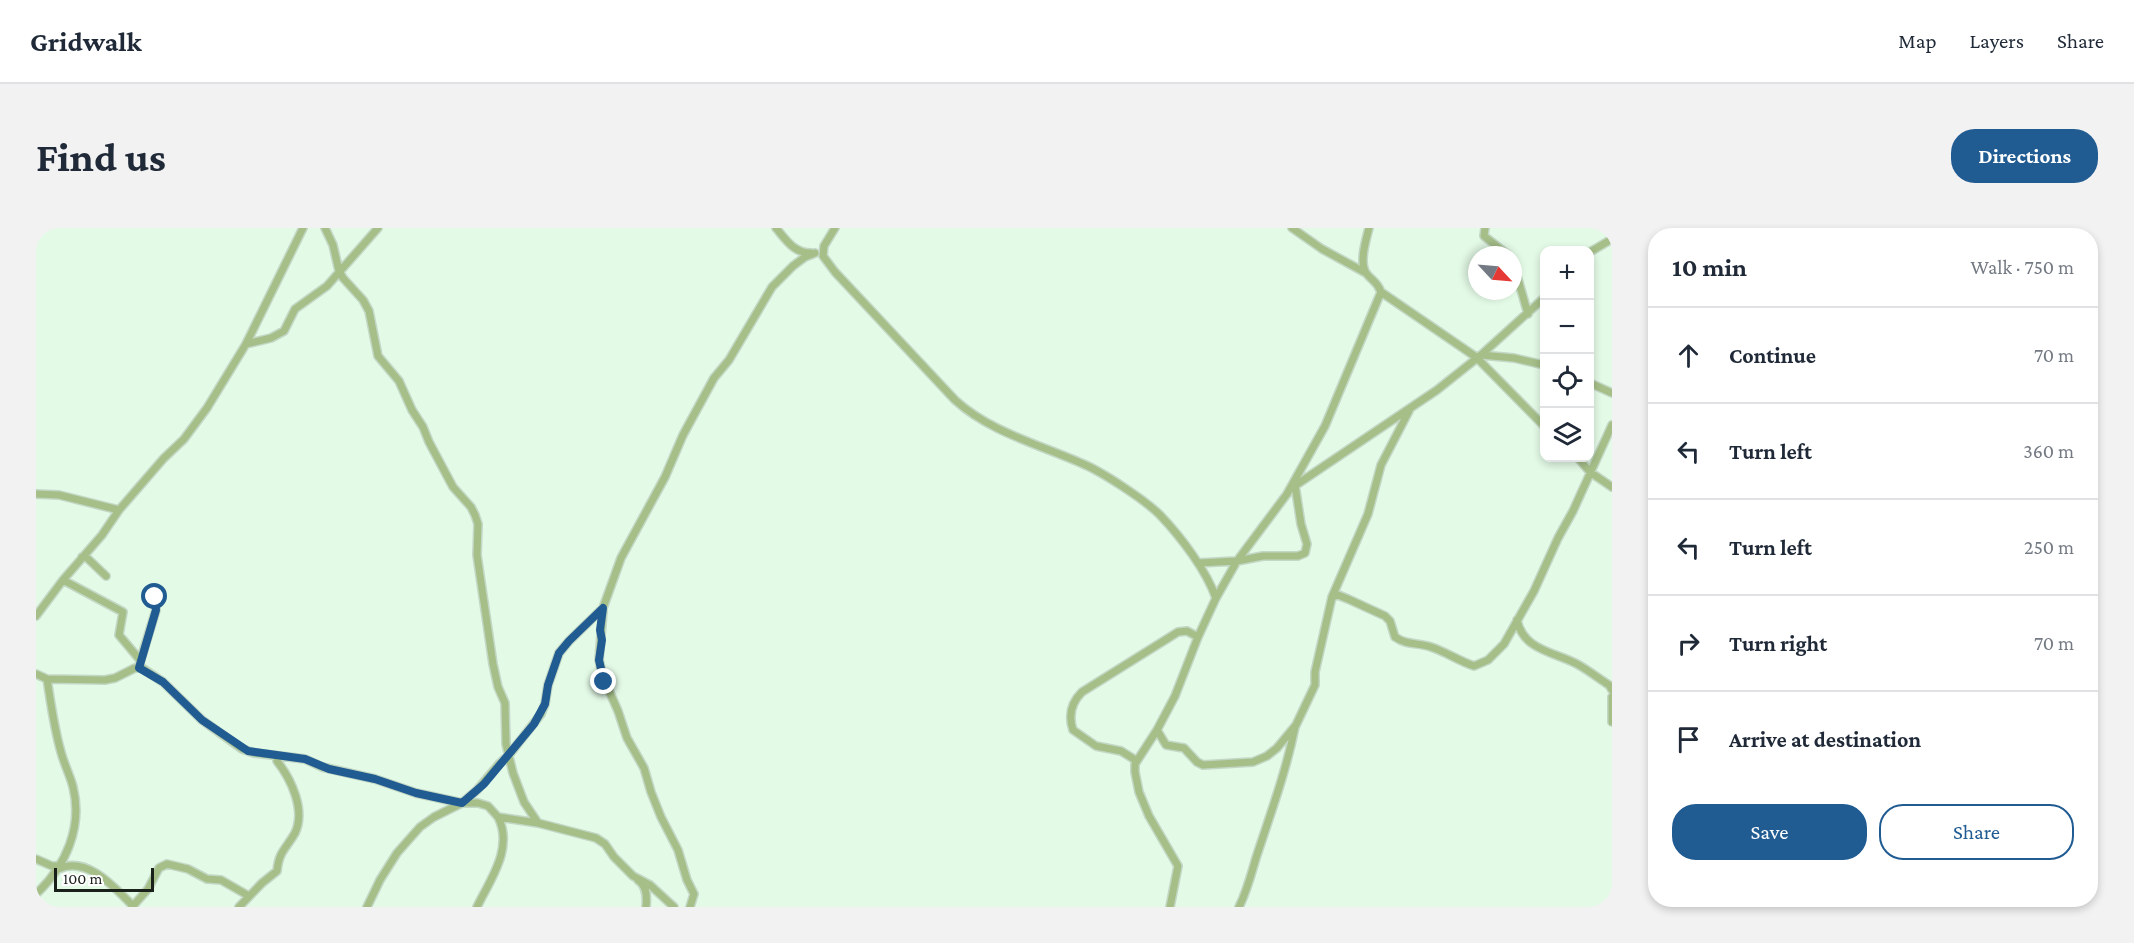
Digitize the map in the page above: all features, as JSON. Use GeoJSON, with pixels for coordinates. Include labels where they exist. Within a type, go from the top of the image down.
{"type":"FeatureCollection","features":[{"type":"Feature","properties":{"kind":"street"},"geometry":{"type":"LineString","coordinates":[[36,616],[119,510],[196,423],[246,344],[303,228]]}},
{"type":"Feature","properties":{"kind":"street"},"geometry":{"type":"LineString","coordinates":[[325,228],[333,245],[339,271],[367,304],[378,356],[397,378],[453,487],[475,515],[478,524],[479,572],[493,664],[506,707],[504,731],[513,772],[524,802],[538,823]]}},
{"type":"Feature","properties":{"kind":"street"},"geometry":{"type":"LineString","coordinates":[[246,344],[281,334],[295,309],[322,290],[378,228]]}},
{"type":"Feature","properties":{"kind":"street"},"geometry":{"type":"LineString","coordinates":[[776,228],[795,249],[804,253],[819,253],[957,403],[993,427],[1087,465],[1159,514],[1198,563],[1210,581],[1216,598]]}},
{"type":"Feature","properties":{"kind":"street"},"geometry":{"type":"LineString","coordinates":[[690,907],[694,894],[687,880],[678,849],[661,817],[644,768],[627,738],[603,677],[599,660],[603,608],[625,551],[714,378],[732,354],[771,287],[799,261],[819,253],[835,228]]}},
{"type":"Feature","properties":{"kind":"street"},"geometry":{"type":"LineString","coordinates":[[1292,228],[1322,249],[1366,273],[1377,282],[1381,292],[1478,356],[1540,421]]}},
{"type":"Feature","properties":{"kind":"street"},"geometry":{"type":"LineString","coordinates":[[1366,273],[1364,258],[1369,228]]}},
{"type":"Feature","properties":{"kind":"street"},"geometry":{"type":"LineString","coordinates":[[1485,228],[1484,236],[1497,246]]}},
{"type":"Feature","properties":{"kind":"street"},"geometry":{"type":"LineString","coordinates":[[1594,250],[1612,239]]}},
{"type":"Feature","properties":{"kind":"street"},"geometry":{"type":"LineString","coordinates":[[1287,494],[1325,426],[1381,292]]}},
{"type":"Feature","properties":{"kind":"street"},"geometry":{"type":"LineString","coordinates":[[1522,293],[1528,314]]}},
{"type":"Feature","properties":{"kind":"street"},"geometry":{"type":"LineString","coordinates":[[1170,907],[1179,866],[1176,858],[1162,840],[1139,792],[1134,772],[1137,761],[1175,696],[1198,637],[1237,561],[1295,485],[1409,411],[1543,300]]}},
{"type":"Feature","properties":{"kind":"street"},"geometry":{"type":"LineString","coordinates":[[1478,356],[1514,358],[1540,364]]}},
{"type":"Feature","properties":{"kind":"street"},"geometry":{"type":"LineString","coordinates":[[1594,385],[1612,393]]}},
{"type":"Feature","properties":{"kind":"street"},"geometry":{"type":"LineString","coordinates":[[1239,907],[1250,883],[1289,757],[1296,725],[1315,684],[1315,672],[1332,597],[1368,513],[1381,465],[1409,411]]}},
{"type":"Feature","properties":{"kind":"street"},"geometry":{"type":"LineString","coordinates":[[1332,597],[1338,595],[1348,598],[1385,616],[1390,621],[1395,637],[1400,640],[1413,645],[1432,647],[1474,666],[1481,665],[1495,655],[1504,644],[1534,591],[1612,425]]}},
{"type":"Feature","properties":{"kind":"street"},"geometry":{"type":"LineString","coordinates":[[1581,462],[1590,472],[1612,487]]}},
{"type":"Feature","properties":{"kind":"street"},"geometry":{"type":"LineString","coordinates":[[1198,563],[1237,561],[1263,556],[1298,556],[1305,553],[1307,544],[1301,525],[1295,485]]}},
{"type":"Feature","properties":{"kind":"street"},"geometry":{"type":"LineString","coordinates":[[36,494],[67,497],[119,510]]}},
{"type":"Feature","properties":{"kind":"street"},"geometry":{"type":"LineString","coordinates":[[82,557],[85,556],[106,576]]}},
{"type":"Feature","properties":{"kind":"street"},"geometry":{"type":"LineString","coordinates":[[63,579],[123,612],[120,635],[139,664],[163,682],[202,720],[248,751],[305,759],[329,769],[375,779],[416,793],[488,806],[498,817],[503,840],[502,854],[477,907]]}},
{"type":"Feature","properties":{"kind":"street"},"geometry":{"type":"LineString","coordinates":[[36,674],[47,679],[105,680],[139,664],[156,610],[155,597]]}},
{"type":"Feature","properties":{"kind":"street"},"geometry":{"type":"LineString","coordinates":[[367,907],[397,853],[420,827],[462,803],[484,784],[509,755],[541,714],[559,653],[603,608]]}},
{"type":"Feature","properties":{"kind":"street"},"geometry":{"type":"LineString","coordinates":[[1518,620],[1520,632],[1529,642],[1578,664],[1609,685],[1612,690]]}},
{"type":"Feature","properties":{"kind":"street"},"geometry":{"type":"LineString","coordinates":[[1137,761],[1121,751],[1095,746],[1073,730],[1070,716],[1073,703],[1082,692],[1178,632],[1187,631],[1198,637]]}},
{"type":"Feature","properties":{"kind":"street"},"geometry":{"type":"LineString","coordinates":[[36,894],[58,869],[73,834],[77,808],[67,767],[61,753],[47,679]]}},
{"type":"Feature","properties":{"kind":"street"},"geometry":{"type":"LineString","coordinates":[[1612,697],[1612,722]]}},
{"type":"Feature","properties":{"kind":"street"},"geometry":{"type":"LineString","coordinates":[[1157,730],[1166,745],[1184,748],[1197,762],[1208,765],[1261,760],[1277,748],[1296,725]]}},
{"type":"Feature","properties":{"kind":"street"},"geometry":{"type":"LineString","coordinates":[[239,907],[277,871],[280,854],[296,831],[297,803],[289,778],[277,761]]}},
{"type":"Feature","properties":{"kind":"street"},"geometry":{"type":"LineString","coordinates":[[498,817],[538,823],[596,838],[605,844],[614,857],[641,882],[647,896],[646,907]]}},
{"type":"Feature","properties":{"kind":"street"},"geometry":{"type":"LineString","coordinates":[[36,859],[52,867],[58,866],[58,869]]}},
{"type":"Feature","properties":{"kind":"street"},"geometry":{"type":"LineString","coordinates":[[58,869],[64,866],[77,866],[92,871],[103,877],[133,907],[148,889],[159,868],[167,864],[188,869],[207,879],[221,880],[249,896]]}},
{"type":"Feature","properties":{"kind":"street"},"geometry":{"type":"LineString","coordinates":[[633,876],[650,885],[674,907]]}},
{"type":"Feature","properties":{"kind":"street"},"geometry":{"type":"LineString","coordinates":[[647,896],[651,891],[650,885]]}},
{"type":"Feature","properties":{"kind":"route"},"geometry":{"type":"LineString","coordinates":[[155,597],[156,610],[139,668],[163,682],[202,720],[242,749],[254,753],[305,759],[329,769],[462,803],[484,784],[534,724],[545,704],[548,685],[559,653],[603,608],[599,660],[604,682]]}}]}
